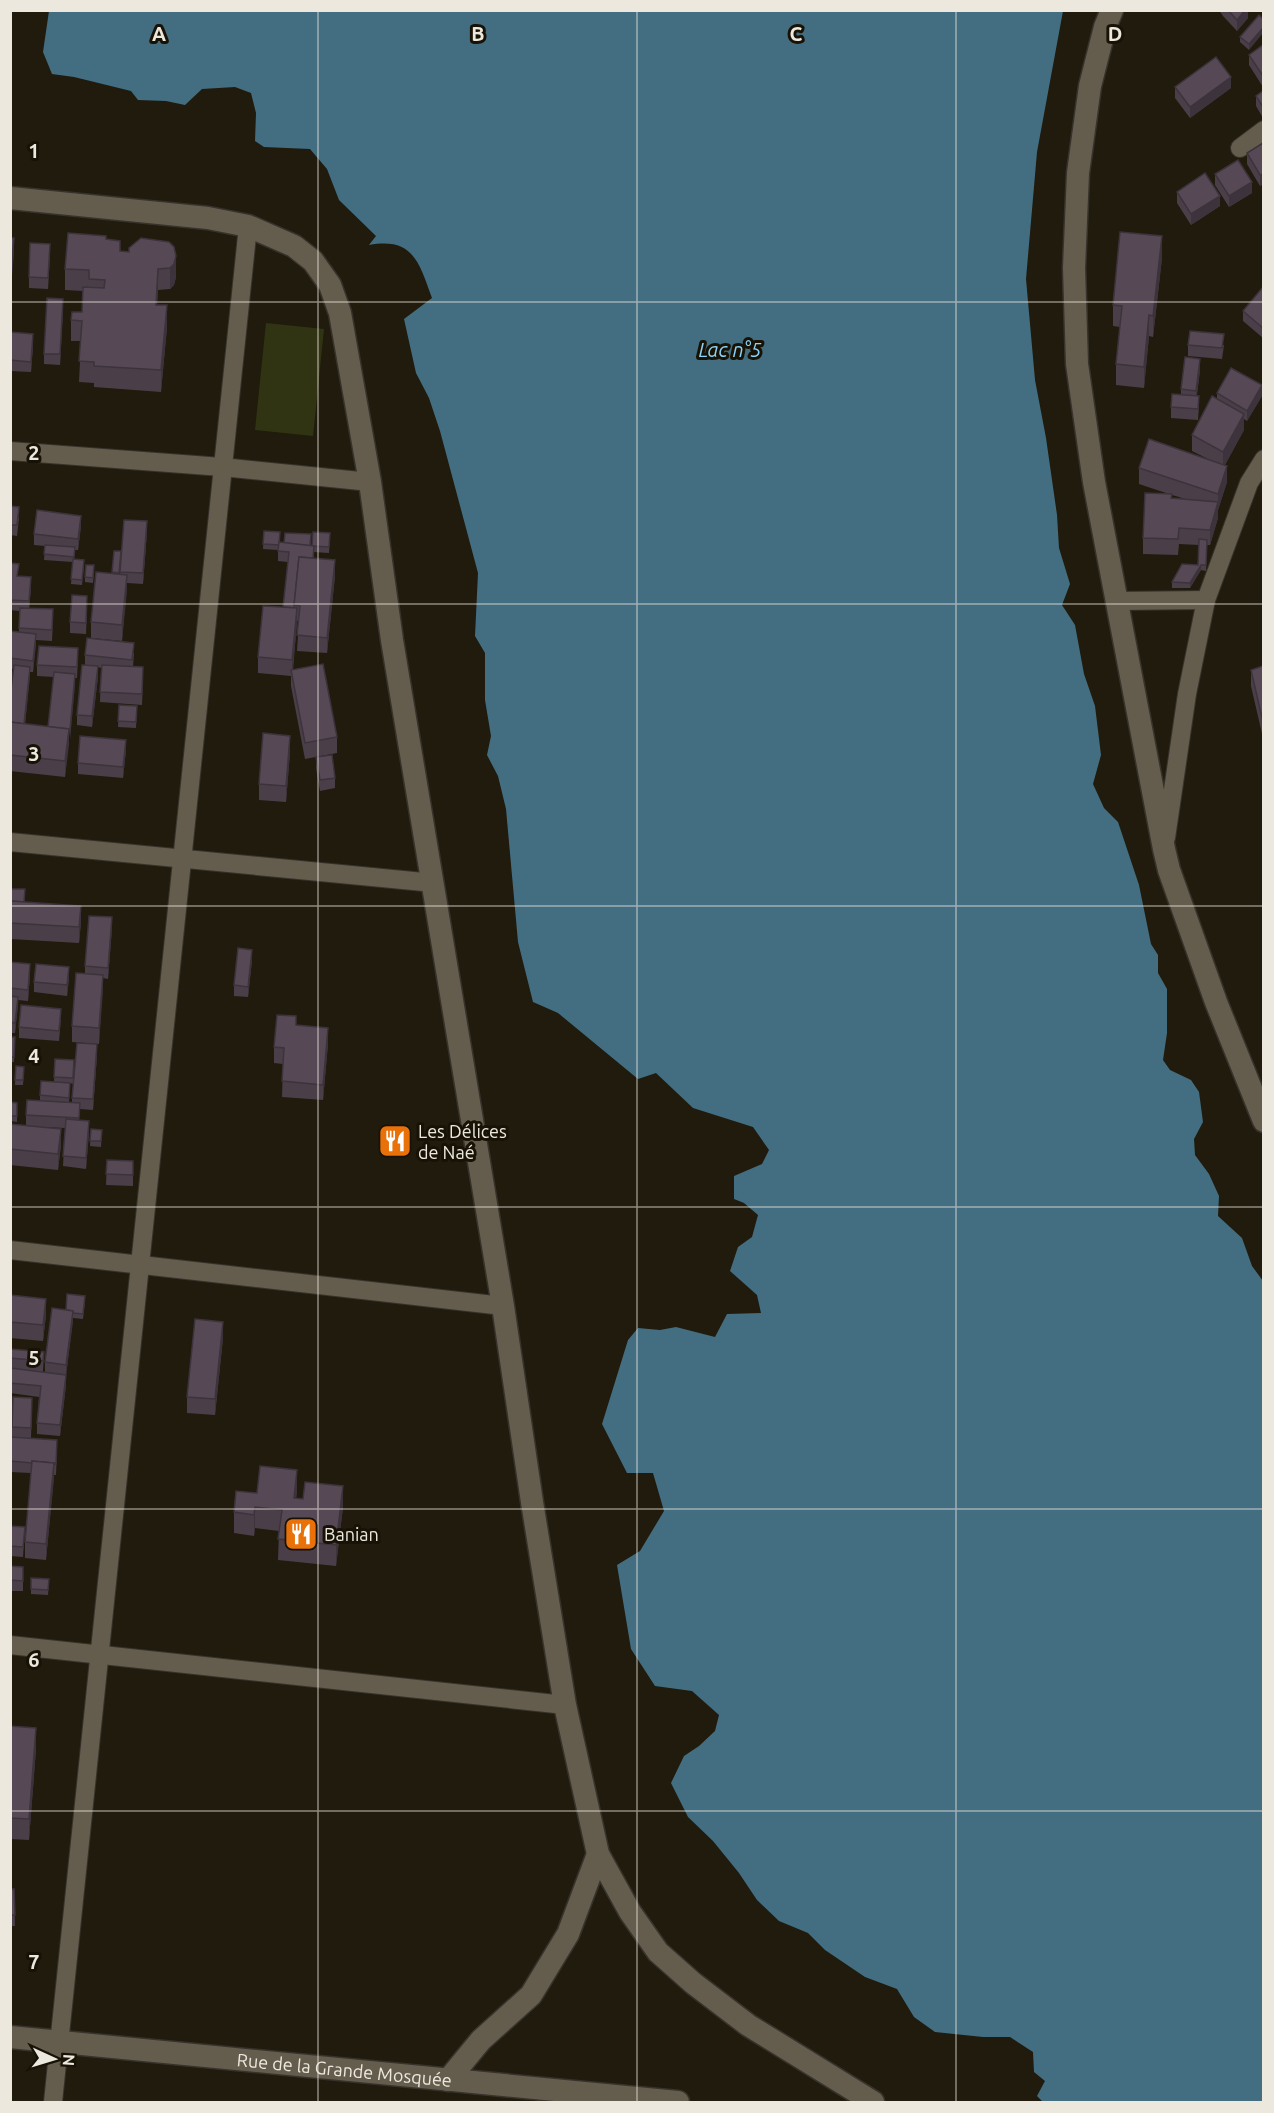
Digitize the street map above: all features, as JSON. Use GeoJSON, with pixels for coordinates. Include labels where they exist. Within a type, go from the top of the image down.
{"type":"FeatureCollection","features":[{"type":"Feature","properties":{"kind":"street"},"geometry":{"type":"LineString","coordinates":[[1112,10],[1105,27],[1090,86],[1078,173],[1074,268],[1077,363],[1094,483],[1169,870],[1216,1002],[1263,1120]]}},
{"type":"Feature","properties":{"kind":"street"},"geometry":{"type":"LineString","coordinates":[[1240,148],[1263,130]]}},
{"type":"Feature","properties":{"kind":"street"},"geometry":{"type":"LineString","coordinates":[[10,198],[208,218],[248,226],[294,246],[313,261],[330,285],[340,314],[370,482],[392,640],[504,1306],[532,1502],[565,1705],[598,1854],[630,1912],[658,1952],[693,1983],[748,2025],[873,2103]]}},
{"type":"Feature","properties":{"kind":"street"},"geometry":{"type":"LineString","coordinates":[[53,2103],[248,226]]}},
{"type":"Feature","properties":{"kind":"street"},"geometry":{"type":"LineString","coordinates":[[10,451],[222,467],[370,482]]}},
{"type":"Feature","properties":{"kind":"street"},"geometry":{"type":"LineString","coordinates":[[1164,849],[1189,684],[1206,600],[1249,483],[1263,459]]}},
{"type":"Feature","properties":{"kind":"street"},"geometry":{"type":"LineString","coordinates":[[1118,601],[1206,600]]}},
{"type":"Feature","properties":{"kind":"street"},"geometry":{"type":"LineString","coordinates":[[10,843],[434,883]]}},
{"type":"Feature","properties":{"kind":"street"},"geometry":{"type":"LineString","coordinates":[[10,1250],[504,1306]]}},
{"type":"Feature","properties":{"kind":"street"},"geometry":{"type":"LineString","coordinates":[[10,1645],[565,1705]]}},
{"type":"Feature","properties":{"kind":"street"},"geometry":{"type":"LineString","coordinates":[[448,2080],[481,2040],[531,1995],[568,1934],[598,1854]]}},
{"type":"Feature","properties":{"kind":"street","name":"Rue de la Grande Mosquée"},"geometry":{"type":"LineString","coordinates":[[10,2037],[678,2103]]}},
{"type":"Feature","properties":{"kind":"green space"},"geometry":{"type":"Polygon","coordinates":[[[266,323],[324,329],[313,436],[255,430],[266,323]]]}},
{"type":"Feature","properties":{"kind":"water","name":"Lac n°5"},"geometry":{"type":"Polygon","coordinates":[[[49,11],[1063,11],[1037,152],[1026,279],[1035,380],[1057,515],[1059,548],[1070,584],[1062,605],[1075,625],[1084,674],[1095,706],[1101,755],[1093,784],[1104,808],[1118,822],[1139,885],[1151,944],[1158,955],[1158,973],[1167,989],[1167,1033],[1163,1060],[1170,1070],[1191,1080],[1199,1092],[1203,1122],[1194,1139],[1195,1155],[1209,1174],[1219,1196],[1218,1216],[1242,1238],[1252,1266],[1263,1281],[1263,2102],[1043,2102],[1037,2096],[1045,2081],[1034,2072],[1033,2052],[1010,2037],[935,2032],[914,2017],[897,1989],[865,1977],[825,1950],[808,1933],[779,1921],[757,1900],[713,1841],[688,1817],[671,1783],[684,1756],[715,1731],[719,1715],[692,1691],[655,1686],[631,1649],[617,1565],[640,1551],[664,1511],[653,1473],[627,1473],[602,1424],[628,1340],[638,1328],[660,1330],[676,1327],[715,1337],[727,1314],[761,1313],[757,1295],[730,1271],[738,1247],[752,1237],[758,1215],[744,1203],[734,1199],[734,1176],[762,1164],[769,1150],[753,1127],[693,1108],[656,1073],[638,1079],[558,1013],[533,1002],[518,942],[506,809],[498,776],[487,755],[491,736],[485,700],[485,653],[475,636],[478,573],[440,431],[429,398],[416,373],[404,319],[432,298],[418,263],[405,249],[396,245],[369,245],[376,236],[339,200],[327,169],[310,149],[264,147],[255,141],[256,113],[251,93],[235,87],[202,89],[185,105],[166,101],[138,100],[131,91],[52,74],[43,52],[49,11]]]}},
{"type":"Feature","properties":{"kind":"building"},"geometry":{"type":"Polygon","coordinates":[[[1228,10],[1245,10],[1237,20],[1228,10]]]}},
{"type":"Feature","properties":{"kind":"building"},"geometry":{"type":"Polygon","coordinates":[[[1259,15],[1263,19],[1263,28],[1249,44],[1240,37],[1259,15]]]}},
{"type":"Feature","properties":{"kind":"building"},"geometry":{"type":"Polygon","coordinates":[[[1263,45],[1263,76],[1249,55],[1263,45]]]}},
{"type":"Feature","properties":{"kind":"building"},"geometry":{"type":"Polygon","coordinates":[[[1216,57],[1231,77],[1190,107],[1175,87],[1216,57]]]}},
{"type":"Feature","properties":{"kind":"building"},"geometry":{"type":"Polygon","coordinates":[[[1263,91],[1263,107],[1256,96],[1263,91]]]}},
{"type":"Feature","properties":{"kind":"building"},"geometry":{"type":"Polygon","coordinates":[[[1263,143],[1263,174],[1260,175],[1247,153],[1263,143]]]}},
{"type":"Feature","properties":{"kind":"building"},"geometry":{"type":"Polygon","coordinates":[[[1238,160],[1252,182],[1229,196],[1215,174],[1238,160]]]}},
{"type":"Feature","properties":{"kind":"building"},"geometry":{"type":"Polygon","coordinates":[[[1205,173],[1220,196],[1191,214],[1177,192],[1205,173]]]}},
{"type":"Feature","properties":{"kind":"building"},"geometry":{"type":"Polygon","coordinates":[[[1120,232],[1162,236],[1153,316],[1149,315],[1144,367],[1116,364],[1122,306],[1113,305],[1120,232]]]}},
{"type":"Feature","properties":{"kind":"building"},"geometry":{"type":"Polygon","coordinates":[[[68,233],[106,236],[106,239],[120,241],[120,251],[129,252],[129,248],[141,238],[169,242],[174,247],[176,256],[174,264],[170,268],[158,269],[156,305],[167,305],[161,370],[94,366],[94,362],[79,361],[82,321],[71,320],[72,312],[82,312],[83,287],[104,288],[105,280],[89,279],[89,270],[65,269],[68,233]]]}},
{"type":"Feature","properties":{"kind":"building"},"geometry":{"type":"Polygon","coordinates":[[[10,238],[14,238],[10,283],[10,238]]]}},
{"type":"Feature","properties":{"kind":"building"},"geometry":{"type":"Polygon","coordinates":[[[30,243],[50,244],[48,278],[29,277],[30,243]]]}},
{"type":"Feature","properties":{"kind":"building"},"geometry":{"type":"Polygon","coordinates":[[[1263,287],[1263,328],[1243,311],[1263,287]]]}},
{"type":"Feature","properties":{"kind":"building"},"geometry":{"type":"Polygon","coordinates":[[[47,298],[63,299],[60,354],[44,354],[47,298]]]}},
{"type":"Feature","properties":{"kind":"building"},"geometry":{"type":"Polygon","coordinates":[[[1190,331],[1224,334],[1222,348],[1188,345],[1190,331]]]}},
{"type":"Feature","properties":{"kind":"building"},"geometry":{"type":"Polygon","coordinates":[[[10,332],[33,334],[31,362],[10,360],[10,332]]]}},
{"type":"Feature","properties":{"kind":"building"},"geometry":{"type":"Polygon","coordinates":[[[1185,357],[1200,359],[1196,391],[1181,389],[1185,357]]]}},
{"type":"Feature","properties":{"kind":"building"},"geometry":{"type":"Polygon","coordinates":[[[1231,368],[1262,385],[1247,411],[1217,393],[1231,368]]]}},
{"type":"Feature","properties":{"kind":"building"},"geometry":{"type":"Polygon","coordinates":[[[1172,394],[1199,396],[1198,409],[1171,407],[1172,394]]]}},
{"type":"Feature","properties":{"kind":"building"},"geometry":{"type":"Polygon","coordinates":[[[1212,396],[1244,414],[1223,452],[1192,435],[1212,396]]]}},
{"type":"Feature","properties":{"kind":"building"},"geometry":{"type":"Polygon","coordinates":[[[1149,439],[1227,466],[1218,494],[1139,468],[1149,439]]]}},
{"type":"Feature","properties":{"kind":"building"},"geometry":{"type":"Polygon","coordinates":[[[1145,493],[1172,494],[1171,498],[1218,502],[1210,530],[1179,528],[1178,539],[1143,538],[1145,493]]]}},
{"type":"Feature","properties":{"kind":"building"},"geometry":{"type":"Polygon","coordinates":[[[10,506],[19,507],[17,525],[10,525],[10,506]]]}},
{"type":"Feature","properties":{"kind":"building"},"geometry":{"type":"Polygon","coordinates":[[[37,510],[81,516],[78,539],[34,534],[37,510]]]}},
{"type":"Feature","properties":{"kind":"building"},"geometry":{"type":"Polygon","coordinates":[[[124,520],[147,521],[143,573],[120,572],[124,520]]]}},
{"type":"Feature","properties":{"kind":"building"},"geometry":{"type":"Polygon","coordinates":[[[264,531],[280,532],[279,545],[263,544],[264,531]]]}},
{"type":"Feature","properties":{"kind":"building"},"geometry":{"type":"Polygon","coordinates":[[[313,532],[330,533],[329,547],[312,546],[313,532]]]}},
{"type":"Feature","properties":{"kind":"building"},"geometry":{"type":"Polygon","coordinates":[[[285,533],[311,534],[310,546],[284,543],[285,533]]]}},
{"type":"Feature","properties":{"kind":"building"},"geometry":{"type":"Polygon","coordinates":[[[1199,539],[1207,540],[1206,565],[1201,565],[1190,583],[1172,582],[1182,564],[1198,565],[1199,539]]]}},
{"type":"Feature","properties":{"kind":"building"},"geometry":{"type":"Polygon","coordinates":[[[279,542],[314,546],[313,558],[299,557],[294,608],[283,607],[289,552],[278,551],[279,542]]]}},
{"type":"Feature","properties":{"kind":"building"},"geometry":{"type":"Polygon","coordinates":[[[45,545],[75,547],[74,557],[44,554],[45,545]]]}},
{"type":"Feature","properties":{"kind":"building"},"geometry":{"type":"Polygon","coordinates":[[[114,551],[121,551],[119,573],[112,572],[114,551]]]}},
{"type":"Feature","properties":{"kind":"building"},"geometry":{"type":"Polygon","coordinates":[[[299,557],[335,560],[327,638],[297,635],[300,606],[294,605],[299,557]]]}},
{"type":"Feature","properties":{"kind":"building"},"geometry":{"type":"Polygon","coordinates":[[[73,559],[84,560],[82,580],[71,579],[73,559]]]}},
{"type":"Feature","properties":{"kind":"building"},"geometry":{"type":"Polygon","coordinates":[[[10,563],[19,564],[17,576],[31,577],[29,601],[10,600],[10,563]]]}},
{"type":"Feature","properties":{"kind":"building"},"geometry":{"type":"Polygon","coordinates":[[[86,565],[94,565],[93,578],[85,577],[86,565]]]}},
{"type":"Feature","properties":{"kind":"building"},"geometry":{"type":"Polygon","coordinates":[[[96,572],[127,575],[122,625],[91,622],[96,572]]]}},
{"type":"Feature","properties":{"kind":"building"},"geometry":{"type":"Polygon","coordinates":[[[72,595],[87,596],[86,623],[70,622],[72,595]]]}},
{"type":"Feature","properties":{"kind":"building"},"geometry":{"type":"Polygon","coordinates":[[[263,606],[297,608],[292,660],[258,657],[263,606]]]}},
{"type":"Feature","properties":{"kind":"building"},"geometry":{"type":"Polygon","coordinates":[[[20,608],[53,609],[52,630],[19,628],[20,608]]]}},
{"type":"Feature","properties":{"kind":"building"},"geometry":{"type":"Polygon","coordinates":[[[10,631],[36,634],[33,661],[10,658],[10,631]]]}},
{"type":"Feature","properties":{"kind":"building"},"geometry":{"type":"Polygon","coordinates":[[[87,638],[134,643],[132,660],[85,655],[87,638]]]}},
{"type":"Feature","properties":{"kind":"building"},"geometry":{"type":"Polygon","coordinates":[[[39,646],[78,648],[77,667],[37,665],[39,646]]]}},
{"type":"Feature","properties":{"kind":"building"},"geometry":{"type":"Polygon","coordinates":[[[323,664],[337,737],[305,743],[291,670],[323,664]]]}},
{"type":"Feature","properties":{"kind":"building"},"geometry":{"type":"Polygon","coordinates":[[[14,665],[30,667],[24,724],[10,722],[14,665]]]}},
{"type":"Feature","properties":{"kind":"building"},"geometry":{"type":"Polygon","coordinates":[[[82,665],[98,666],[92,716],[77,715],[82,665]]]}},
{"type":"Feature","properties":{"kind":"building"},"geometry":{"type":"Polygon","coordinates":[[[102,665],[143,667],[142,694],[100,692],[102,665]]]}},
{"type":"Feature","properties":{"kind":"building"},"geometry":{"type":"Polygon","coordinates":[[[1263,666],[1263,722],[1251,670],[1263,666]]]}},
{"type":"Feature","properties":{"kind":"building"},"geometry":{"type":"Polygon","coordinates":[[[54,672],[75,674],[70,730],[48,727],[54,672]]]}},
{"type":"Feature","properties":{"kind":"building"},"geometry":{"type":"Polygon","coordinates":[[[119,705],[137,706],[136,722],[118,721],[119,705]]]}},
{"type":"Feature","properties":{"kind":"building"},"geometry":{"type":"Polygon","coordinates":[[[10,722],[69,729],[65,761],[10,755],[10,722]]]}},
{"type":"Feature","properties":{"kind":"building"},"geometry":{"type":"Polygon","coordinates":[[[263,733],[290,736],[286,786],[259,784],[263,733]]]}},
{"type":"Feature","properties":{"kind":"building"},"geometry":{"type":"Polygon","coordinates":[[[80,736],[126,740],[123,767],[78,763],[80,736]]]}},
{"type":"Feature","properties":{"kind":"building"},"geometry":{"type":"Polygon","coordinates":[[[332,755],[335,778],[320,780],[316,757],[332,755]]]}},
{"type":"Feature","properties":{"kind":"building"},"geometry":{"type":"Polygon","coordinates":[[[10,889],[25,889],[24,902],[11,901],[10,905],[10,889]]]}},
{"type":"Feature","properties":{"kind":"building"},"geometry":{"type":"Polygon","coordinates":[[[11,901],[81,906],[79,927],[10,923],[11,901]]]}},
{"type":"Feature","properties":{"kind":"building"},"geometry":{"type":"Polygon","coordinates":[[[89,916],[112,917],[108,968],[85,966],[89,916]]]}},
{"type":"Feature","properties":{"kind":"building"},"geometry":{"type":"Polygon","coordinates":[[[238,948],[252,950],[248,987],[234,985],[238,948]]]}},
{"type":"Feature","properties":{"kind":"building"},"geometry":{"type":"Polygon","coordinates":[[[10,962],[30,964],[28,990],[10,988],[10,962]]]}},
{"type":"Feature","properties":{"kind":"building"},"geometry":{"type":"Polygon","coordinates":[[[36,964],[69,967],[67,985],[34,982],[36,964]]]}},
{"type":"Feature","properties":{"kind":"building"},"geometry":{"type":"Polygon","coordinates":[[[76,973],[103,975],[99,1028],[72,1026],[76,973]]]}},
{"type":"Feature","properties":{"kind":"building"},"geometry":{"type":"Polygon","coordinates":[[[10,996],[18,997],[15,1023],[10,1022],[10,996]]]}},
{"type":"Feature","properties":{"kind":"building"},"geometry":{"type":"Polygon","coordinates":[[[21,1005],[61,1009],[59,1031],[19,1027],[21,1005]]]}},
{"type":"Feature","properties":{"kind":"building"},"geometry":{"type":"Polygon","coordinates":[[[277,1015],[296,1016],[296,1025],[328,1028],[323,1085],[282,1081],[284,1048],[274,1047],[277,1015]]]}},
{"type":"Feature","properties":{"kind":"building"},"geometry":{"type":"Polygon","coordinates":[[[10,1037],[15,1037],[14,1057],[10,1057],[10,1037]]]}},
{"type":"Feature","properties":{"kind":"building"},"geometry":{"type":"Polygon","coordinates":[[[77,1043],[97,1044],[93,1099],[72,1098],[77,1043]]]}},
{"type":"Feature","properties":{"kind":"building"},"geometry":{"type":"Polygon","coordinates":[[[55,1059],[74,1060],[73,1078],[54,1077],[55,1059]]]}},
{"type":"Feature","properties":{"kind":"building"},"geometry":{"type":"Polygon","coordinates":[[[16,1066],[24,1067],[23,1080],[15,1080],[16,1066]]]}},
{"type":"Feature","properties":{"kind":"building"},"geometry":{"type":"Polygon","coordinates":[[[41,1081],[70,1083],[69,1098],[40,1095],[41,1081]]]}},
{"type":"Feature","properties":{"kind":"building"},"geometry":{"type":"Polygon","coordinates":[[[27,1100],[80,1103],[79,1118],[26,1115],[27,1100]]]}},
{"type":"Feature","properties":{"kind":"building"},"geometry":{"type":"Polygon","coordinates":[[[10,1102],[17,1103],[17,1116],[10,1116],[10,1102]]]}},
{"type":"Feature","properties":{"kind":"building"},"geometry":{"type":"Polygon","coordinates":[[[66,1119],[89,1121],[86,1158],[63,1156],[66,1119]]]}},
{"type":"Feature","properties":{"kind":"building"},"geometry":{"type":"Polygon","coordinates":[[[10,1124],[61,1129],[58,1154],[10,1149],[10,1124]]]}},
{"type":"Feature","properties":{"kind":"building"},"geometry":{"type":"Polygon","coordinates":[[[91,1129],[102,1130],[101,1141],[90,1141],[91,1129]]]}},
{"type":"Feature","properties":{"kind":"building"},"geometry":{"type":"Polygon","coordinates":[[[107,1160],[133,1161],[133,1175],[106,1174],[107,1160]]]}},
{"type":"Feature","properties":{"kind":"building"},"geometry":{"type":"Polygon","coordinates":[[[67,1294],[85,1296],[83,1314],[66,1310],[67,1294]]]}},
{"type":"Feature","properties":{"kind":"building"},"geometry":{"type":"Polygon","coordinates":[[[10,1295],[46,1299],[43,1325],[10,1322],[10,1295]]]}},
{"type":"Feature","properties":{"kind":"building"},"geometry":{"type":"Polygon","coordinates":[[[52,1308],[73,1311],[66,1365],[45,1362],[52,1308]]]}},
{"type":"Feature","properties":{"kind":"building"},"geometry":{"type":"Polygon","coordinates":[[[195,1319],[223,1322],[215,1399],[187,1397],[195,1319]]]}},
{"type":"Feature","properties":{"kind":"building"},"geometry":{"type":"Polygon","coordinates":[[[10,1349],[44,1352],[43,1361],[10,1358],[10,1349]]]}},
{"type":"Feature","properties":{"kind":"building"},"geometry":{"type":"Polygon","coordinates":[[[10,1368],[66,1375],[60,1425],[37,1423],[41,1386],[10,1383],[10,1368]]]}},
{"type":"Feature","properties":{"kind":"building"},"geometry":{"type":"Polygon","coordinates":[[[13,1397],[32,1398],[31,1428],[12,1427],[13,1397]]]}},
{"type":"Feature","properties":{"kind":"building"},"geometry":{"type":"Polygon","coordinates":[[[10,1437],[57,1440],[56,1464],[10,1461],[10,1437]]]}},
{"type":"Feature","properties":{"kind":"building"},"geometry":{"type":"Polygon","coordinates":[[[32,1461],[54,1463],[46,1544],[25,1542],[32,1461]]]}},
{"type":"Feature","properties":{"kind":"building"},"geometry":{"type":"Polygon","coordinates":[[[260,1466],[297,1470],[294,1498],[303,1499],[305,1482],[343,1486],[336,1545],[278,1539],[282,1510],[255,1507],[254,1515],[234,1512],[236,1491],[257,1493],[260,1466]]]}},
{"type":"Feature","properties":{"kind":"building"},"geometry":{"type":"Polygon","coordinates":[[[10,1526],[25,1527],[23,1547],[10,1546],[10,1526]]]}},
{"type":"Feature","properties":{"kind":"building"},"geometry":{"type":"Polygon","coordinates":[[[10,1566],[23,1567],[23,1581],[10,1580],[10,1566]]]}},
{"type":"Feature","properties":{"kind":"building"},"geometry":{"type":"Polygon","coordinates":[[[31,1578],[49,1579],[48,1590],[31,1589],[31,1578]]]}},
{"type":"Feature","properties":{"kind":"building"},"geometry":{"type":"Polygon","coordinates":[[[10,1726],[36,1728],[29,1819],[10,1818],[10,1726]]]}},
{"type":"Feature","properties":{"kind":"building"},"geometry":{"type":"Polygon","coordinates":[[[10,1889],[14,1889],[15,1915],[10,1915],[10,1889]]]}},
{"type":"Feature","properties":{"kind":"place","name":"Les Délices de Naé"},"geometry":{"type":"Point","coordinates":[395,1141]}},
{"type":"Feature","properties":{"kind":"place","name":"Banian"},"geometry":{"type":"Point","coordinates":[301,1534]}}]}
